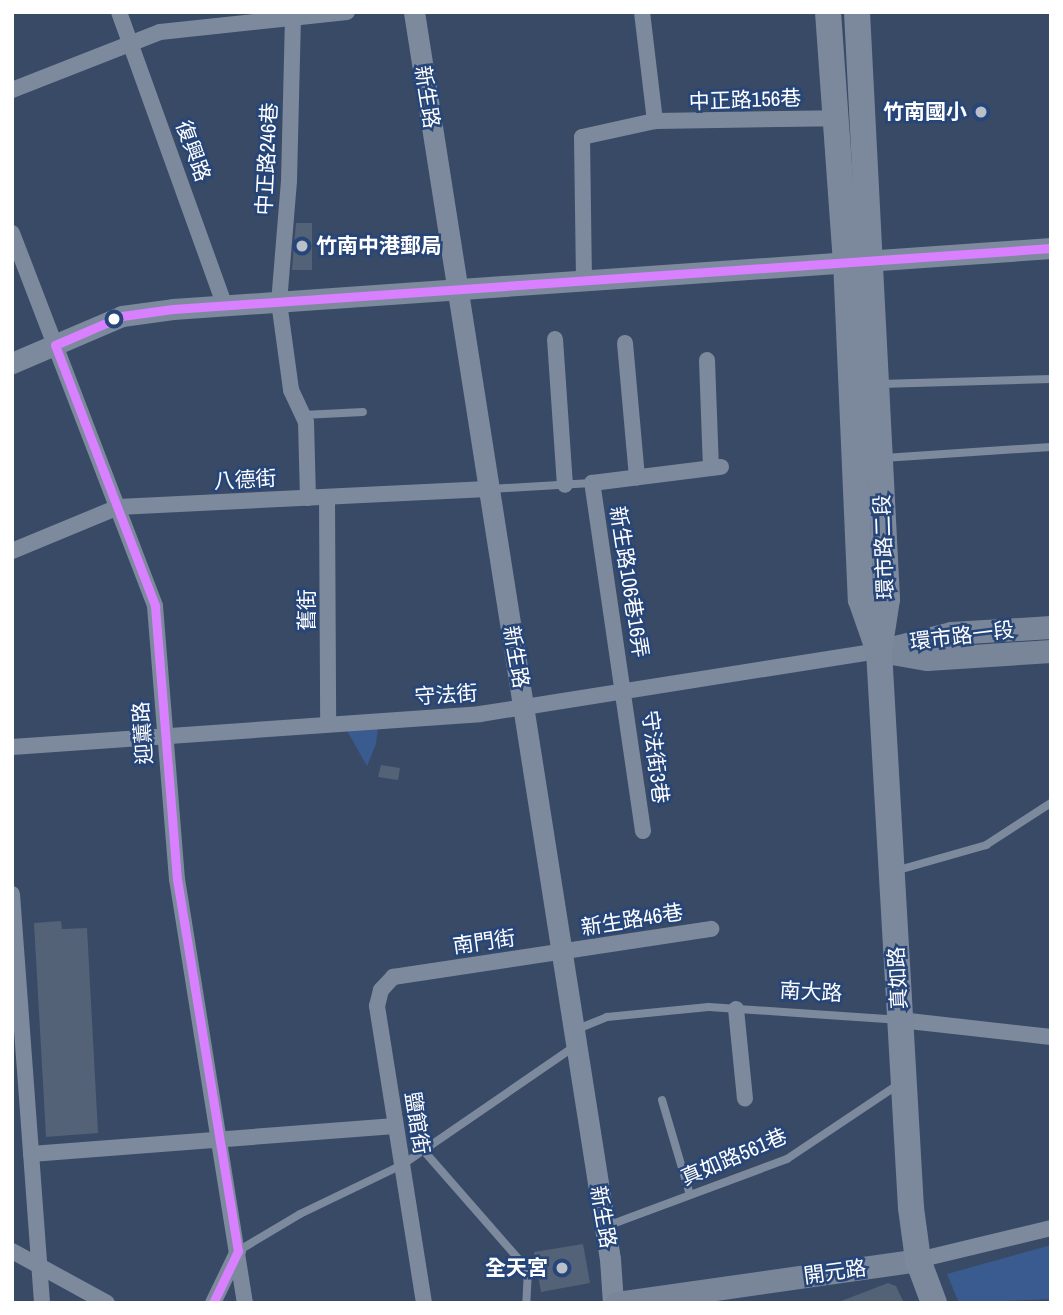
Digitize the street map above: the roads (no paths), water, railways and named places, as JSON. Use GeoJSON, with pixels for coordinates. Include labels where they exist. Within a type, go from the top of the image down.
{"type":"FeatureCollection","features":[{"type":"Feature","properties":{"kind":"main road","name":"環市路二段"},"geometry":{"type":"LineString","coordinates":[[828,12],[836,118],[877,384],[887,599],[879,650]]}},
{"type":"Feature","properties":{"kind":"main road","name":"環市路二段"},"geometry":{"type":"LineString","coordinates":[[857,12],[861,600],[879,650]]}},
{"type":"Feature","properties":{"kind":"main road","name":"環市路一段"},"geometry":{"type":"LineString","coordinates":[[879,650],[951,633],[1051,626]]}},
{"type":"Feature","properties":{"kind":"main road","name":"環市路一段"},"geometry":{"type":"LineString","coordinates":[[879,650],[927,659],[1051,651]]}},
{"type":"Feature","properties":{"kind":"main road","name":"真如路"},"geometry":{"type":"LineString","coordinates":[[879,650],[900,1020],[919,1260],[934,1303]]}},
{"type":"Feature","properties":{"kind":"main road","name":"開元路"},"geometry":{"type":"LineString","coordinates":[[615,1303],[919,1260]]}},
{"type":"Feature","properties":{"kind":"street","name":"復興路"},"geometry":{"type":"LineString","coordinates":[[119,12],[225,306]]}},
{"type":"Feature","properties":{"kind":"street"},"geometry":{"type":"LineString","coordinates":[[12,90],[160,32],[293,15],[347,12]]}},
{"type":"Feature","properties":{"kind":"street","name":"新生路"},"geometry":{"type":"LineString","coordinates":[[414,12],[615,1303]]}},
{"type":"Feature","properties":{"kind":"street"},"geometry":{"type":"LineString","coordinates":[[642,12],[655,121]]}},
{"type":"Feature","properties":{"kind":"street","name":"中正路246巷"},"geometry":{"type":"LineString","coordinates":[[293,15],[289,181],[279,302],[291,390],[303,415],[308,498]]}},
{"type":"Feature","properties":{"kind":"street","name":"中正路156巷"},"geometry":{"type":"LineString","coordinates":[[584,281],[582,137],[655,121],[836,118]]}},
{"type":"Feature","properties":{"kind":"street","name":"迎薰路"},"geometry":{"type":"LineString","coordinates":[[12,233],[156,606],[163,736],[177,879],[245,1303]]}},
{"type":"Feature","properties":{"kind":"street"},"geometry":{"type":"LineString","coordinates":[[12,363],[122,316],[279,302],[1051,248]]}},
{"type":"Feature","properties":{"kind":"street"},"geometry":{"type":"LineString","coordinates":[[555,339],[565,485]]}},
{"type":"Feature","properties":{"kind":"street"},"geometry":{"type":"LineString","coordinates":[[625,343],[637,477]]}},
{"type":"Feature","properties":{"kind":"street"},"geometry":{"type":"LineString","coordinates":[[592,483],[716,467],[707,360]]}},
{"type":"Feature","properties":{"kind":"street","name":"新生路106巷16弄"},"geometry":{"type":"LineString","coordinates":[[592,483],[625,688]]}},
{"type":"Feature","properties":{"kind":"street","name":"八德街"},"geometry":{"type":"LineString","coordinates":[[12,551],[118,507],[488,489]]}},
{"type":"Feature","properties":{"kind":"street","name":"舊街"},"geometry":{"type":"LineString","coordinates":[[327,497],[328,723]]}},
{"type":"Feature","properties":{"kind":"street","name":"守法街"},"geometry":{"type":"LineString","coordinates":[[12,747],[480,714],[625,688],[879,650]]}},
{"type":"Feature","properties":{"kind":"street","name":"守法街3巷"},"geometry":{"type":"LineString","coordinates":[[625,688],[643,831]]}},
{"type":"Feature","properties":{"kind":"street"},"geometry":{"type":"LineString","coordinates":[[12,894],[42,1303]]}},
{"type":"Feature","properties":{"kind":"street","name":"新生路46巷"},"geometry":{"type":"LineString","coordinates":[[559,952],[711,929]]}},
{"type":"Feature","properties":{"kind":"street","name":"南門街"},"geometry":{"type":"LineString","coordinates":[[415,973],[559,952]]}},
{"type":"Feature","properties":{"kind":"street","name":"鹽館街"},"geometry":{"type":"LineString","coordinates":[[415,973],[393,977],[381,990],[377,1006],[424,1303]]}},
{"type":"Feature","properties":{"kind":"street"},"geometry":{"type":"LineString","coordinates":[[736,1009],[745,1099]]}},
{"type":"Feature","properties":{"kind":"street","name":"南大路"},"geometry":{"type":"LineString","coordinates":[[900,1020],[1051,1037]]}},
{"type":"Feature","properties":{"kind":"street"},"geometry":{"type":"LineString","coordinates":[[32,1154],[395,1126]]}},
{"type":"Feature","properties":{"kind":"street","name":"開元路"},"geometry":{"type":"LineString","coordinates":[[919,1260],[1051,1228]]}},
{"type":"Feature","properties":{"kind":"street"},"geometry":{"type":"LineString","coordinates":[[12,1251],[107,1303]]}},
{"type":"Feature","properties":{"kind":"street"},"geometry":{"type":"LineString","coordinates":[[213,1303],[237,1251]]}},
{"type":"Feature","properties":{"kind":"lane"},"geometry":{"type":"LineString","coordinates":[[877,384],[1051,379]]}},
{"type":"Feature","properties":{"kind":"lane"},"geometry":{"type":"LineString","coordinates":[[303,415],[363,412]]}},
{"type":"Feature","properties":{"kind":"lane"},"geometry":{"type":"LineString","coordinates":[[881,458],[1051,446]]}},
{"type":"Feature","properties":{"kind":"lane"},"geometry":{"type":"LineString","coordinates":[[488,489],[592,483]]}},
{"type":"Feature","properties":{"kind":"lane"},"geometry":{"type":"LineString","coordinates":[[892,872],[986,845],[1051,803]]}},
{"type":"Feature","properties":{"kind":"lane","name":"南大路"},"geometry":{"type":"LineString","coordinates":[[237,1251],[300,1214],[402,1165],[607,1017],[736,1009],[900,1020]]}},
{"type":"Feature","properties":{"kind":"lane","name":"真如路561巷"},"geometry":{"type":"LineString","coordinates":[[605,1227],[787,1158],[904,1081]]}},
{"type":"Feature","properties":{"kind":"lane"},"geometry":{"type":"LineString","coordinates":[[662,1100],[690,1195]]}},
{"type":"Feature","properties":{"kind":"lane"},"geometry":{"type":"LineString","coordinates":[[424,1151],[528,1270],[526,1303]]}},
{"type":"Feature","properties":{"kind":"place","name":"竹南國小"},"geometry":{"type":"Point","coordinates":[981,112]}},
{"type":"Feature","properties":{"kind":"place","name":"竹南中港郵局"},"geometry":{"type":"Point","coordinates":[302,246]}},
{"type":"Feature","properties":{"kind":"place","name":"全天宮"},"geometry":{"type":"Point","coordinates":[562,1268]}}]}
